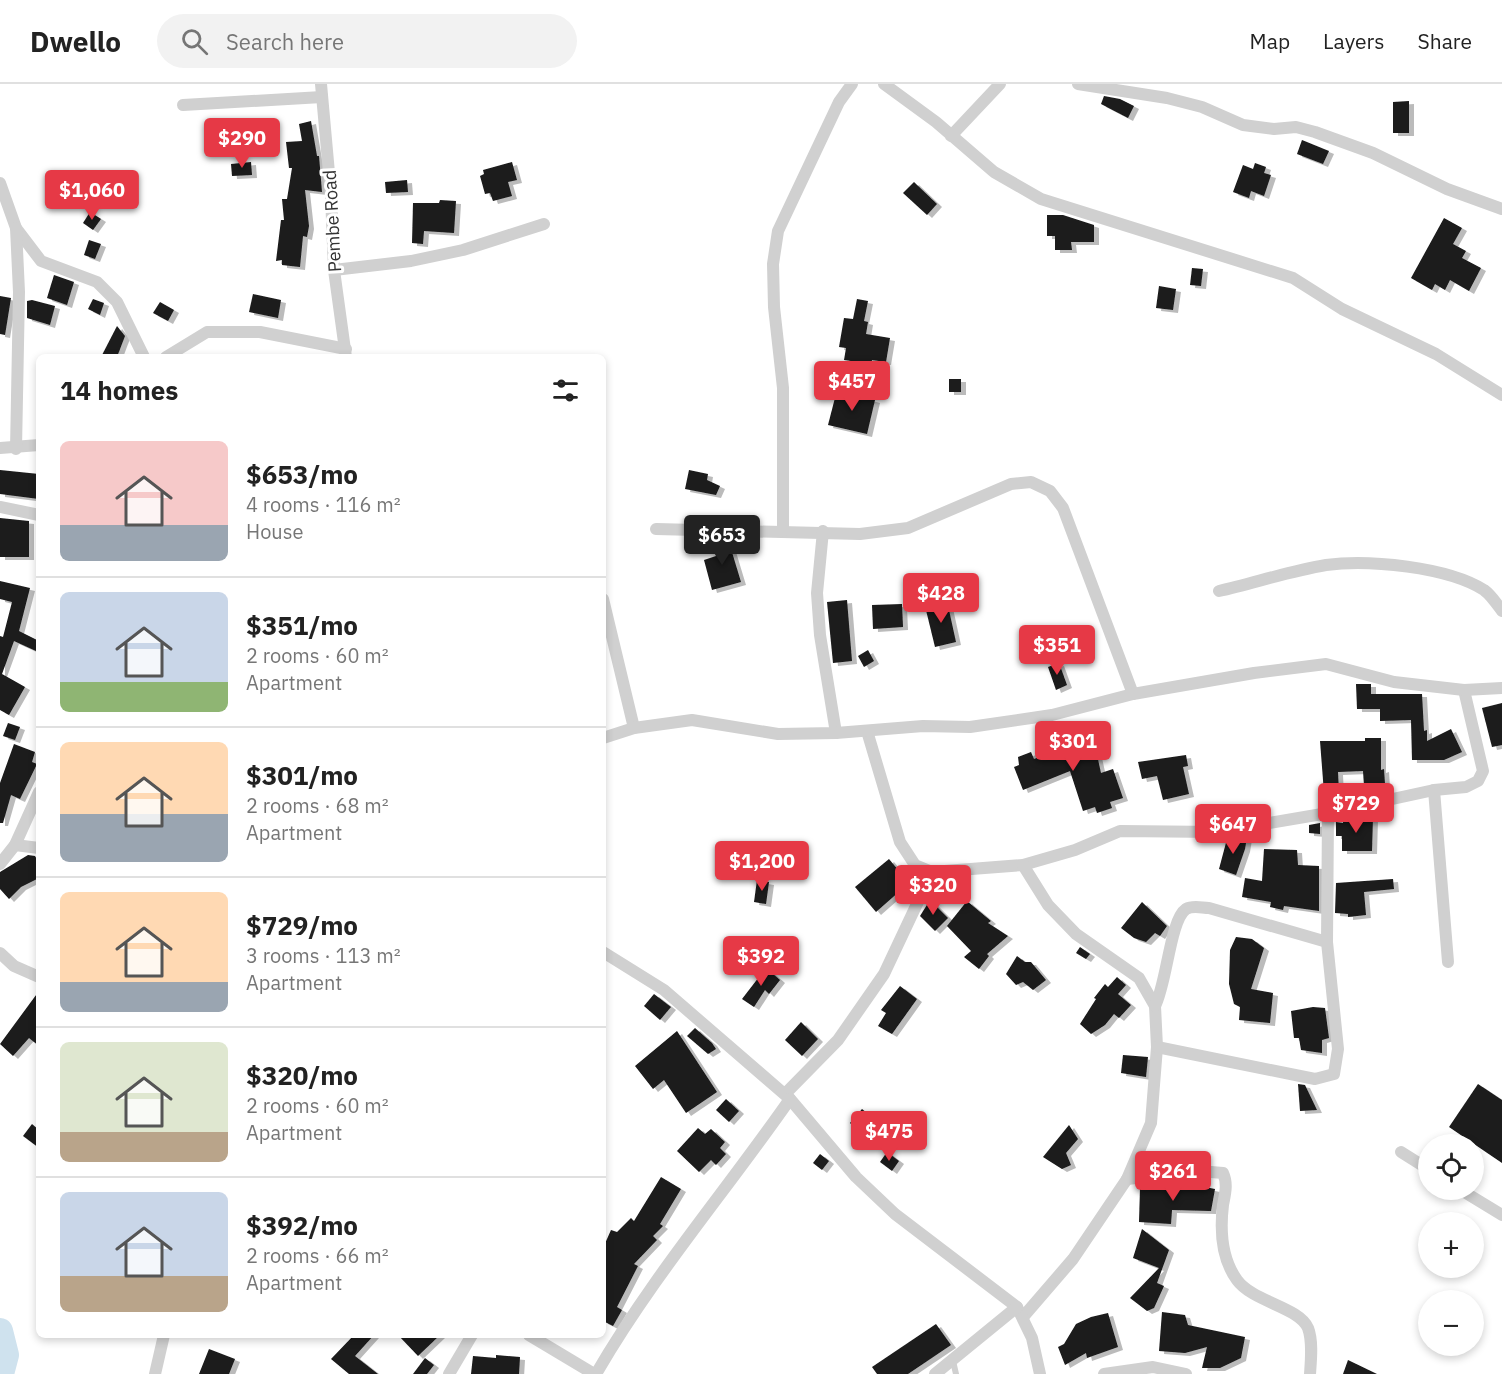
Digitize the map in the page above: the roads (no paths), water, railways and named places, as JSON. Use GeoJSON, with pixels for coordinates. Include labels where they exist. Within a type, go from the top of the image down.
{"type":"FeatureCollection","features":[{"type":"Feature","properties":{"kind":"street"},"geometry":{"type":"LineString","coordinates":[[783,531],[783,388],[774,307],[773,264],[783,221],[839,102],[852,84]]}},
{"type":"Feature","properties":{"kind":"street"},"geometry":{"type":"LineString","coordinates":[[884,84],[994,172],[1041,199],[1293,278],[1342,309],[1426,349],[1502,395]]}},
{"type":"Feature","properties":{"kind":"street"},"geometry":{"type":"LineString","coordinates":[[951,136],[1000,84]]}},
{"type":"Feature","properties":{"kind":"street"},"geometry":{"type":"LineString","coordinates":[[1078,84],[1167,98],[1202,107],[1243,125],[1274,129],[1296,127],[1315,132],[1373,153],[1447,189],[1502,209]]}},
{"type":"Feature","properties":{"kind":"street"},"geometry":{"type":"LineString","coordinates":[[183,105],[322,90]]}},
{"type":"Feature","properties":{"kind":"street","name":"Pembe Road"},"geometry":{"type":"LineString","coordinates":[[322,90],[331,195],[334,270],[346,353]]}},
{"type":"Feature","properties":{"kind":"street"},"geometry":{"type":"LineString","coordinates":[[0,183],[16,228],[19,292],[16,449]]}},
{"type":"Feature","properties":{"kind":"street"},"geometry":{"type":"LineString","coordinates":[[334,270],[411,261],[463,250],[544,224]]}},
{"type":"Feature","properties":{"kind":"street"},"geometry":{"type":"LineString","coordinates":[[16,228],[41,261],[97,282],[117,302],[143,354]]}},
{"type":"Feature","properties":{"kind":"street"},"geometry":{"type":"LineString","coordinates":[[171,354],[207,332],[260,332],[346,353]]}},
{"type":"Feature","properties":{"kind":"street"},"geometry":{"type":"LineString","coordinates":[[0,448],[36,446]]}},
{"type":"Feature","properties":{"kind":"street"},"geometry":{"type":"LineString","coordinates":[[656,529],[823,531],[860,534],[908,528],[1011,484],[1031,482],[1050,490],[1063,507],[1133,694]]}},
{"type":"Feature","properties":{"kind":"street"},"geometry":{"type":"LineString","coordinates":[[0,507],[36,514]]}},
{"type":"Feature","properties":{"kind":"street"},"geometry":{"type":"LineString","coordinates":[[823,531],[817,593],[819,635],[836,733]]}},
{"type":"Feature","properties":{"kind":"street"},"geometry":{"type":"LineString","coordinates":[[1218,591],[1327,565],[1377,564],[1443,574],[1470,583],[1486,591],[1502,611]]}},
{"type":"Feature","properties":{"kind":"street"},"geometry":{"type":"LineString","coordinates":[[606,611],[634,728]]}},
{"type":"Feature","properties":{"kind":"street"},"geometry":{"type":"LineString","coordinates":[[606,737],[634,728],[692,720],[778,734],[836,733],[923,726],[970,727],[1052,715],[1133,694],[1254,673],[1326,664],[1394,682],[1464,690],[1502,688]]}},
{"type":"Feature","properties":{"kind":"street"},"geometry":{"type":"LineString","coordinates":[[867,731],[900,842],[915,865],[932,872],[1023,865],[1075,850],[1120,831],[1217,832],[1328,813],[1434,790],[1466,787],[1478,781],[1483,771],[1464,690]]}},
{"type":"Feature","properties":{"kind":"street"},"geometry":{"type":"LineString","coordinates":[[1434,790],[1448,962]]}},
{"type":"Feature","properties":{"kind":"street"},"geometry":{"type":"LineString","coordinates":[[0,864],[15,845],[36,799]]}},
{"type":"Feature","properties":{"kind":"street"},"geometry":{"type":"LineString","coordinates":[[1157,1047],[1315,1079],[1334,1074],[1338,1049],[1327,942],[1328,813]]}},
{"type":"Feature","properties":{"kind":"street"},"geometry":{"type":"LineString","coordinates":[[15,845],[36,848]]}},
{"type":"Feature","properties":{"kind":"street"},"geometry":{"type":"LineString","coordinates":[[1023,865],[1048,905],[1076,934],[1139,978],[1155,1006]]}},
{"type":"Feature","properties":{"kind":"street"},"geometry":{"type":"LineString","coordinates":[[535,1338],[595,1374],[648,1293],[788,1097],[838,1040],[884,974],[932,872]]}},
{"type":"Feature","properties":{"kind":"street"},"geometry":{"type":"LineString","coordinates":[[935,1374],[1020,1312],[1073,1259],[1126,1179],[1151,1124],[1157,1047],[1155,1006],[1165,981],[1173,934],[1178,920],[1186,909],[1209,908],[1327,942]]}},
{"type":"Feature","properties":{"kind":"street"},"geometry":{"type":"LineString","coordinates":[[0,953],[14,966],[36,976]]}},
{"type":"Feature","properties":{"kind":"street"},"geometry":{"type":"LineString","coordinates":[[606,954],[664,990],[788,1097],[856,1177],[888,1207],[1020,1312],[1032,1338],[1040,1374]]}},
{"type":"Feature","properties":{"kind":"street"},"geometry":{"type":"LineString","coordinates":[[1401,1152],[1418,1163]]}},
{"type":"Feature","properties":{"kind":"street"},"geometry":{"type":"LineString","coordinates":[[1126,1179],[1214,1170],[1223,1173],[1226,1187],[1222,1222],[1227,1262],[1238,1281],[1263,1301],[1303,1320],[1308,1329],[1310,1343],[1310,1374]]}},
{"type":"Feature","properties":{"kind":"street"},"geometry":{"type":"LineString","coordinates":[[1477,1200],[1502,1215]]}},
{"type":"Feature","properties":{"kind":"street"},"geometry":{"type":"LineString","coordinates":[[155,1374],[163,1338]]}},
{"type":"Feature","properties":{"kind":"street"},"geometry":{"type":"LineString","coordinates":[[449,1374],[470,1338]]}},
{"type":"Feature","properties":{"kind":"street"},"geometry":{"type":"LineString","coordinates":[[1104,1374],[1153,1367],[1186,1374]]}},
{"type":"Feature","properties":{"kind":"lane"},"geometry":{"type":"LineString","coordinates":[[952,1360],[956,1374]]}},
{"type":"Feature","properties":{"kind":"waterway"},"geometry":{"type":"LineString","coordinates":[[0,1331],[6,1355],[1,1374]]}}]}
